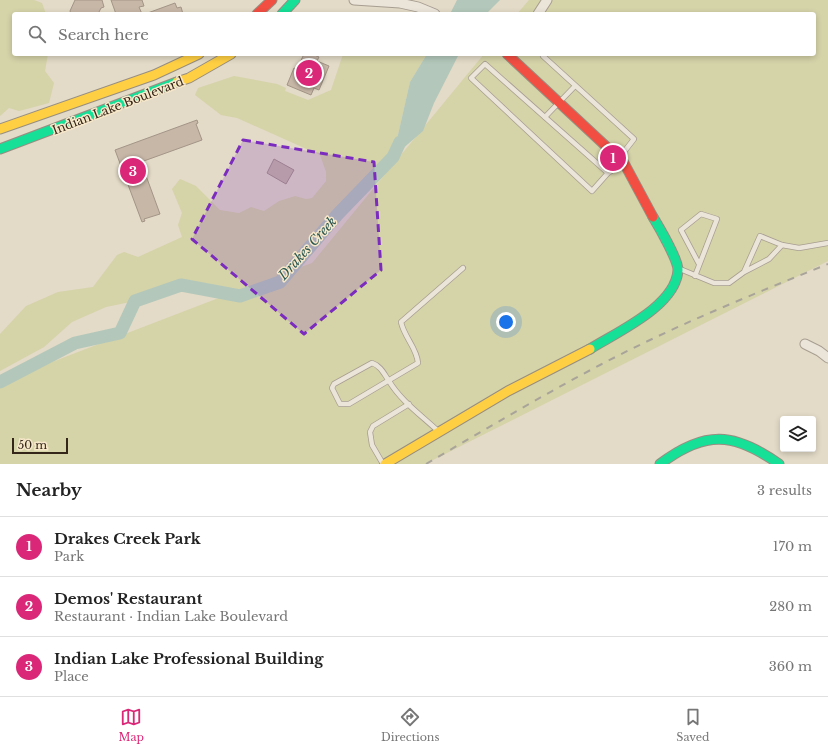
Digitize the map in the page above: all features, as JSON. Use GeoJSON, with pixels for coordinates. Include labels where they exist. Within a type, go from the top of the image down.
{"type":"FeatureCollection","features":[{"type":"Feature","properties":{"kind":"street"},"geometry":{"type":"LineString","coordinates":[[259,12],[272,0]]}},
{"type":"Feature","properties":{"kind":"street"},"geometry":{"type":"LineString","coordinates":[[284,12],[295,0]]}},
{"type":"Feature","properties":{"kind":"street"},"geometry":{"type":"LineString","coordinates":[[354,0],[400,3],[418,7],[430,12]]}},
{"type":"Feature","properties":{"kind":"street"},"geometry":{"type":"LineString","coordinates":[[539,12],[548,0]]}},
{"type":"Feature","properties":{"kind":"street","name":"Indian Lake Boulevard"},"geometry":{"type":"LineString","coordinates":[[0,129],[154,75],[195,56]]}},
{"type":"Feature","properties":{"kind":"street","name":"Indian Lake Boulevard"},"geometry":{"type":"LineString","coordinates":[[0,149],[189,78],[228,56]]}},
{"type":"Feature","properties":{"kind":"street"},"geometry":{"type":"LineString","coordinates":[[384,464],[508,391],[571,360],[646,316],[671,292],[678,269],[666,240],[621,160],[511,56]]}},
{"type":"Feature","properties":{"kind":"street"},"geometry":{"type":"LineString","coordinates":[[85,100],[90,115]]}},
{"type":"Feature","properties":{"kind":"street"},"geometry":{"type":"LineString","coordinates":[[805,344],[819,351],[828,358]]}},
{"type":"Feature","properties":{"kind":"street"},"geometry":{"type":"LineString","coordinates":[[660,464],[684,446],[710,438],[738,441],[764,452],[779,464]]}},
{"type":"Feature","properties":{"kind":"lane"},"geometry":{"type":"LineString","coordinates":[[543,56],[634,139],[621,160],[592,190],[471,78],[484,64],[608,173]]}},
{"type":"Feature","properties":{"kind":"lane"},"geometry":{"type":"LineString","coordinates":[[545,117],[575,86]]}},
{"type":"Feature","properties":{"kind":"lane"},"geometry":{"type":"LineString","coordinates":[[695,276],[717,219],[701,214],[681,230],[699,264]]}},
{"type":"Feature","properties":{"kind":"lane"},"geometry":{"type":"LineString","coordinates":[[744,272],[760,236],[782,245],[799,248],[828,243]]}},
{"type":"Feature","properties":{"kind":"lane"},"geometry":{"type":"LineString","coordinates":[[678,269],[714,283],[729,283],[744,272],[769,260],[782,245]]}},
{"type":"Feature","properties":{"kind":"lane"},"geometry":{"type":"LineString","coordinates":[[439,432],[397,394],[388,381],[378,365],[372,363],[334,384],[332,388],[337,400],[342,405],[349,404],[388,381],[418,363],[403,331],[401,322],[463,268]]}},
{"type":"Feature","properties":{"kind":"lane"},"geometry":{"type":"LineString","coordinates":[[384,464],[372,445],[370,432],[373,426],[409,404]]}},
{"type":"Feature","properties":{"kind":"highlighted area"},"geometry":{"type":"Polygon","coordinates":[[[243,140],[374,162],[381,270],[304,334],[192,239],[243,140]]]}},
{"type":"Feature","properties":{"kind":"shaded area"},"geometry":{"type":"Polygon","coordinates":[[[0,0],[34,0],[42,3],[45,12],[12,12],[12,56],[48,56],[45,71],[54,83],[49,103],[19,111],[9,108],[0,116],[0,0]]]}},
{"type":"Feature","properties":{"kind":"shaded area"},"geometry":{"type":"Polygon","coordinates":[[[457,0],[500,0],[488,12],[451,12],[457,0]]]}},
{"type":"Feature","properties":{"kind":"shaded area"},"geometry":{"type":"Polygon","coordinates":[[[529,0],[828,0],[828,261],[425,464],[0,464],[0,382],[229,294],[181,285],[135,301],[106,307],[72,322],[44,347],[0,371],[0,334],[26,306],[58,292],[93,287],[117,255],[124,252],[138,257],[182,237],[178,225],[182,213],[172,189],[180,179],[196,186],[220,210],[239,213],[251,207],[264,211],[279,201],[295,196],[306,199],[312,198],[326,181],[326,172],[320,155],[237,118],[221,115],[195,95],[198,88],[234,76],[277,84],[286,88],[285,91],[308,100],[331,90],[342,56],[426,56],[410,82],[393,157],[337,215],[289,271],[312,263],[482,56],[816,56],[816,12],[519,12],[529,0]]]}},
{"type":"Feature","properties":{"kind":"shaded area"},"geometry":{"type":"Polygon","coordinates":[[[426,56],[458,56],[434,103],[423,131],[393,157],[410,82],[426,56]]]}},
{"type":"Feature","properties":{"kind":"building"},"geometry":{"type":"Polygon","coordinates":[[[75,0],[102,0],[104,7],[101,8],[99,12],[70,11],[75,0]]]}},
{"type":"Feature","properties":{"kind":"building"},"geometry":{"type":"Polygon","coordinates":[[[111,0],[142,0],[144,6],[139,7],[141,12],[115,12],[111,0]]]}},
{"type":"Feature","properties":{"kind":"building"},"geometry":{"type":"Polygon","coordinates":[[[175,3],[177,8],[181,7],[182,12],[150,12],[175,3]]]}},
{"type":"Feature","properties":{"kind":"building"},"geometry":{"type":"Polygon","coordinates":[[[303,56],[317,56],[319,57],[317,61],[329,66],[319,90],[314,88],[311,95],[287,85],[294,68],[297,69],[303,56]]]}},
{"type":"Feature","properties":{"kind":"building"},"geometry":{"type":"Polygon","coordinates":[[[197,120],[198,123],[196,124],[202,140],[141,162],[160,214],[144,219],[145,221],[142,222],[115,150],[197,120]]]}},
{"type":"Feature","properties":{"kind":"building"},"geometry":{"type":"Polygon","coordinates":[[[274,159],[294,170],[286,184],[267,173],[274,159]]]}},
{"type":"Feature","properties":{"kind":"waterway","name":"Drakes Creek"},"geometry":{"type":"LineString","coordinates":[[0,382],[75,343],[120,333],[135,301],[181,285],[240,296],[280,282],[337,215],[393,157],[400,142]]}},
{"type":"Feature","properties":{"kind":"railway"},"geometry":{"type":"LineString","coordinates":[[426,464],[556,389],[656,337],[770,287],[828,264]]}},
{"type":"Feature","properties":{"kind":"traffic: fast"},"geometry":{"type":"LineString","coordinates":[[284,12],[295,0]]}},
{"type":"Feature","properties":{"kind":"traffic: fast"},"geometry":{"type":"LineString","coordinates":[[0,149],[177,82]]}},
{"type":"Feature","properties":{"kind":"traffic: fast"},"geometry":{"type":"LineString","coordinates":[[590,349],[643,317],[667,295],[675,283],[678,270],[677,265],[668,244],[653,217]]}},
{"type":"Feature","properties":{"kind":"traffic: fast"},"geometry":{"type":"LineString","coordinates":[[660,464],[691,445],[720,439],[733,441],[748,446],[763,453],[779,464]]}},
{"type":"Feature","properties":{"kind":"traffic: slow"},"geometry":{"type":"LineString","coordinates":[[0,129],[154,75],[195,56]]}},
{"type":"Feature","properties":{"kind":"traffic: slow"},"geometry":{"type":"LineString","coordinates":[[177,82],[189,78],[228,56]]}},
{"type":"Feature","properties":{"kind":"traffic: slow"},"geometry":{"type":"LineString","coordinates":[[385,464],[508,391],[590,349]]}},
{"type":"Feature","properties":{"kind":"traffic: jam"},"geometry":{"type":"LineString","coordinates":[[259,12],[272,0]]}},
{"type":"Feature","properties":{"kind":"traffic: jam"},"geometry":{"type":"LineString","coordinates":[[509,56],[624,163],[653,217]]}},
{"type":"Feature","properties":{"kind":"place","name":"Demos' Restaurant"},"geometry":{"type":"Point","coordinates":[309,73]}},
{"type":"Feature","properties":{"kind":"place","name":"Drakes Creek Park"},"geometry":{"type":"Point","coordinates":[613,158]}},
{"type":"Feature","properties":{"kind":"place","name":"Indian Lake Professional Building"},"geometry":{"type":"Point","coordinates":[133,171]}}]}
